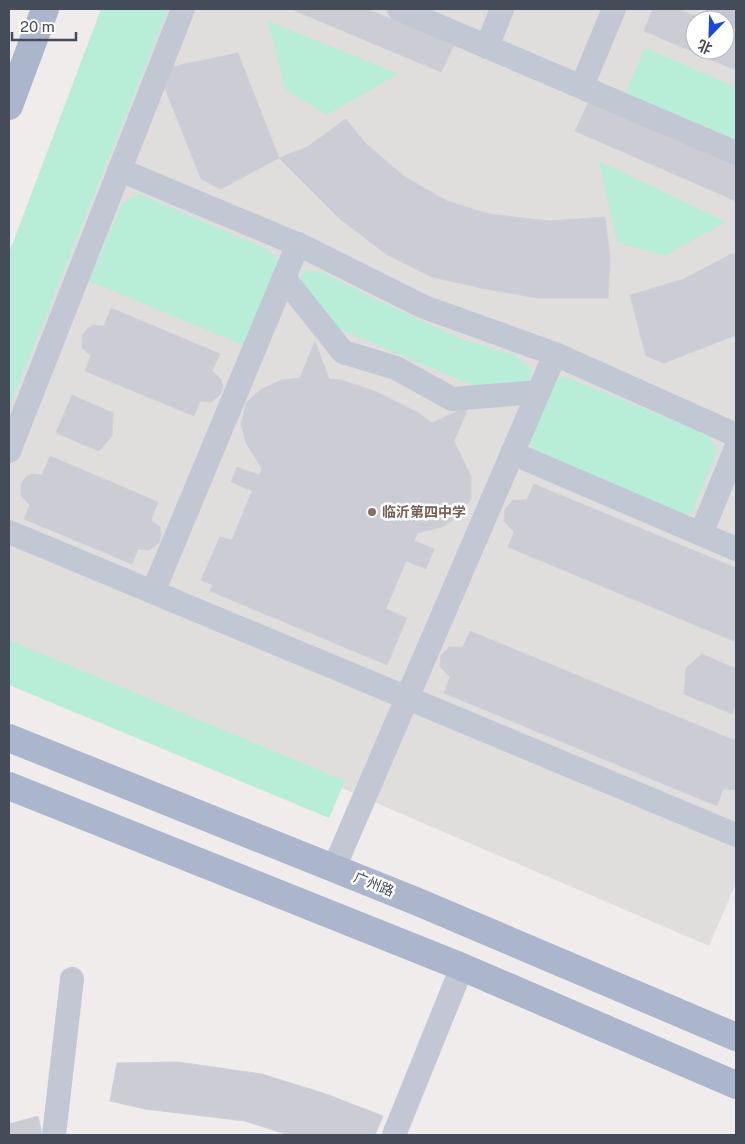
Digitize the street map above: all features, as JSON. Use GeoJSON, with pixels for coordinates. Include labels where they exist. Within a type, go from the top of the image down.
{"type":"FeatureCollection","features":[{"type":"Feature","properties":{"kind":"main road"},"geometry":{"type":"LineString","coordinates":[[9,106],[45,9]]}},
{"type":"Feature","properties":{"kind":"main road","name":"广州路"},"geometry":{"type":"LineString","coordinates":[[9,738],[418,902],[736,1037]]}},
{"type":"Feature","properties":{"kind":"main road"},"geometry":{"type":"LineString","coordinates":[[9,786],[462,967],[736,1085]]}},
{"type":"Feature","properties":{"kind":"street"},"geometry":{"type":"LineString","coordinates":[[9,450],[184,9]]}},
{"type":"Feature","properties":{"kind":"street"},"geometry":{"type":"LineString","coordinates":[[398,9],[736,153]]}},
{"type":"Feature","properties":{"kind":"street"},"geometry":{"type":"LineString","coordinates":[[487,47],[502,9]]}},
{"type":"Feature","properties":{"kind":"street"},"geometry":{"type":"LineString","coordinates":[[582,86],[614,9]]}},
{"type":"Feature","properties":{"kind":"street"},"geometry":{"type":"LineString","coordinates":[[718,9],[736,17]]}},
{"type":"Feature","properties":{"kind":"street"},"geometry":{"type":"LineString","coordinates":[[120,170],[298,244],[424,307],[555,354],[736,435]]}},
{"type":"Feature","properties":{"kind":"street"},"geometry":{"type":"LineString","coordinates":[[153,592],[298,244]]}},
{"type":"Feature","properties":{"kind":"street"},"geometry":{"type":"LineString","coordinates":[[284,278],[343,352],[396,368],[452,399],[539,392]]}},
{"type":"Feature","properties":{"kind":"street"},"geometry":{"type":"LineString","coordinates":[[334,868],[555,354]]}},
{"type":"Feature","properties":{"kind":"street"},"geometry":{"type":"LineString","coordinates":[[701,534],[736,448]]}},
{"type":"Feature","properties":{"kind":"street"},"geometry":{"type":"LineString","coordinates":[[512,453],[736,549]]}},
{"type":"Feature","properties":{"kind":"street"},"geometry":{"type":"LineString","coordinates":[[9,532],[736,835]]}},
{"type":"Feature","properties":{"kind":"street"},"geometry":{"type":"LineString","coordinates":[[394,1135],[462,967]]}},
{"type":"Feature","properties":{"kind":"street"},"geometry":{"type":"LineString","coordinates":[[54,1135],[72,979]]}},
{"type":"Feature","properties":{"kind":"shaded area","name":"临沂第四中学"},"geometry":{"type":"Polygon","coordinates":[[[149,9],[736,9],[736,883],[709,946],[9,645],[9,380],[149,9]]]}},
{"type":"Feature","properties":{"kind":"green space"},"geometry":{"type":"Polygon","coordinates":[[[101,9],[168,9],[9,408],[9,253],[101,9]]]}},
{"type":"Feature","properties":{"kind":"green space"},"geometry":{"type":"Polygon","coordinates":[[[268,21],[399,74],[326,115],[285,89],[268,21]]]}},
{"type":"Feature","properties":{"kind":"green space"},"geometry":{"type":"Polygon","coordinates":[[[645,48],[736,87],[736,140],[626,93],[645,48]]]}},
{"type":"Feature","properties":{"kind":"green space"},"geometry":{"type":"Polygon","coordinates":[[[599,161],[726,222],[664,256],[617,242],[599,161]]]}},
{"type":"Feature","properties":{"kind":"green space"},"geometry":{"type":"Polygon","coordinates":[[[139,194],[267,249],[280,262],[245,346],[89,281],[122,203],[139,194]]]}},
{"type":"Feature","properties":{"kind":"green space"},"geometry":{"type":"Polygon","coordinates":[[[304,271],[322,272],[463,340],[515,355],[532,370],[528,383],[474,386],[335,327],[297,285],[304,271]]]}},
{"type":"Feature","properties":{"kind":"green space"},"geometry":{"type":"Polygon","coordinates":[[[564,376],[708,435],[717,450],[692,512],[684,515],[535,451],[528,441],[552,382],[564,376]]]}},
{"type":"Feature","properties":{"kind":"green space"},"geometry":{"type":"Polygon","coordinates":[[[9,640],[345,781],[329,818],[9,685],[9,640]]]}},
{"type":"Feature","properties":{"kind":"building"},"geometry":{"type":"Polygon","coordinates":[[[291,9],[366,9],[455,43],[441,72],[291,9]]]}},
{"type":"Feature","properties":{"kind":"building"},"geometry":{"type":"Polygon","coordinates":[[[653,9],[678,9],[685,12],[685,48],[644,31],[653,9]]]}},
{"type":"Feature","properties":{"kind":"building"},"geometry":{"type":"Polygon","coordinates":[[[735,33],[736,33],[736,70],[712,60],[735,60],[735,33]]]}},
{"type":"Feature","properties":{"kind":"building"},"geometry":{"type":"Polygon","coordinates":[[[238,53],[279,158],[221,189],[201,179],[165,88],[171,67],[238,53]]]}},
{"type":"Feature","properties":{"kind":"building"},"geometry":{"type":"Polygon","coordinates":[[[589,101],[736,163],[736,201],[575,131],[589,101]]]}},
{"type":"Feature","properties":{"kind":"building"},"geometry":{"type":"Polygon","coordinates":[[[346,119],[365,143],[405,177],[447,201],[489,214],[550,221],[605,217],[610,257],[608,298],[537,298],[481,288],[432,277],[386,254],[340,219],[279,158],[307,147],[346,119]]]}},
{"type":"Feature","properties":{"kind":"building"},"geometry":{"type":"Polygon","coordinates":[[[733,253],[736,259],[736,335],[664,363],[646,356],[630,295],[684,279],[733,253]]]}},
{"type":"Feature","properties":{"kind":"building"},"geometry":{"type":"Polygon","coordinates":[[[111,308],[220,354],[212,371],[221,379],[223,387],[220,395],[211,402],[200,401],[194,416],[85,371],[91,356],[82,348],[82,336],[93,325],[104,326],[111,308]]]}},
{"type":"Feature","properties":{"kind":"building"},"geometry":{"type":"Polygon","coordinates":[[[315,341],[329,379],[341,380],[377,392],[419,413],[432,423],[469,406],[454,441],[471,477],[471,499],[460,515],[442,527],[417,533],[414,541],[434,549],[426,569],[406,561],[386,609],[407,618],[387,665],[210,591],[213,585],[201,580],[220,537],[232,540],[252,491],[231,482],[237,467],[259,475],[262,469],[246,443],[241,424],[246,403],[260,390],[281,380],[300,378],[315,341]]]}},
{"type":"Feature","properties":{"kind":"building"},"geometry":{"type":"Polygon","coordinates":[[[72,395],[113,413],[112,436],[99,451],[56,433],[72,395]]]}},
{"type":"Feature","properties":{"kind":"building"},"geometry":{"type":"Polygon","coordinates":[[[50,456],[158,502],[151,520],[160,527],[159,543],[149,550],[138,549],[132,564],[24,519],[30,505],[21,496],[21,484],[27,476],[32,474],[42,475],[50,456]]]}},
{"type":"Feature","properties":{"kind":"building"},"geometry":{"type":"Polygon","coordinates":[[[534,484],[736,568],[736,642],[508,547],[514,532],[504,521],[505,509],[513,500],[527,500],[534,484]]]}},
{"type":"Feature","properties":{"kind":"building"},"geometry":{"type":"Polygon","coordinates":[[[470,631],[736,741],[736,790],[723,789],[717,806],[444,693],[450,677],[440,667],[441,655],[449,647],[463,647],[470,631]]]}},
{"type":"Feature","properties":{"kind":"building"},"geometry":{"type":"Polygon","coordinates":[[[702,654],[736,669],[736,703],[732,714],[684,694],[686,668],[702,654]]]}},
{"type":"Feature","properties":{"kind":"building"},"geometry":{"type":"Polygon","coordinates":[[[178,1062],[262,1074],[326,1094],[383,1116],[375,1135],[289,1135],[245,1121],[145,1109],[110,1101],[117,1063],[178,1062]]]}},
{"type":"Feature","properties":{"kind":"building"},"geometry":{"type":"Polygon","coordinates":[[[38,1116],[42,1135],[9,1135],[9,1124],[38,1116]]]}},
{"type":"Feature","properties":{"kind":"place","name":"临沂第四中学"},"geometry":{"type":"Point","coordinates":[372,512]}}]}
